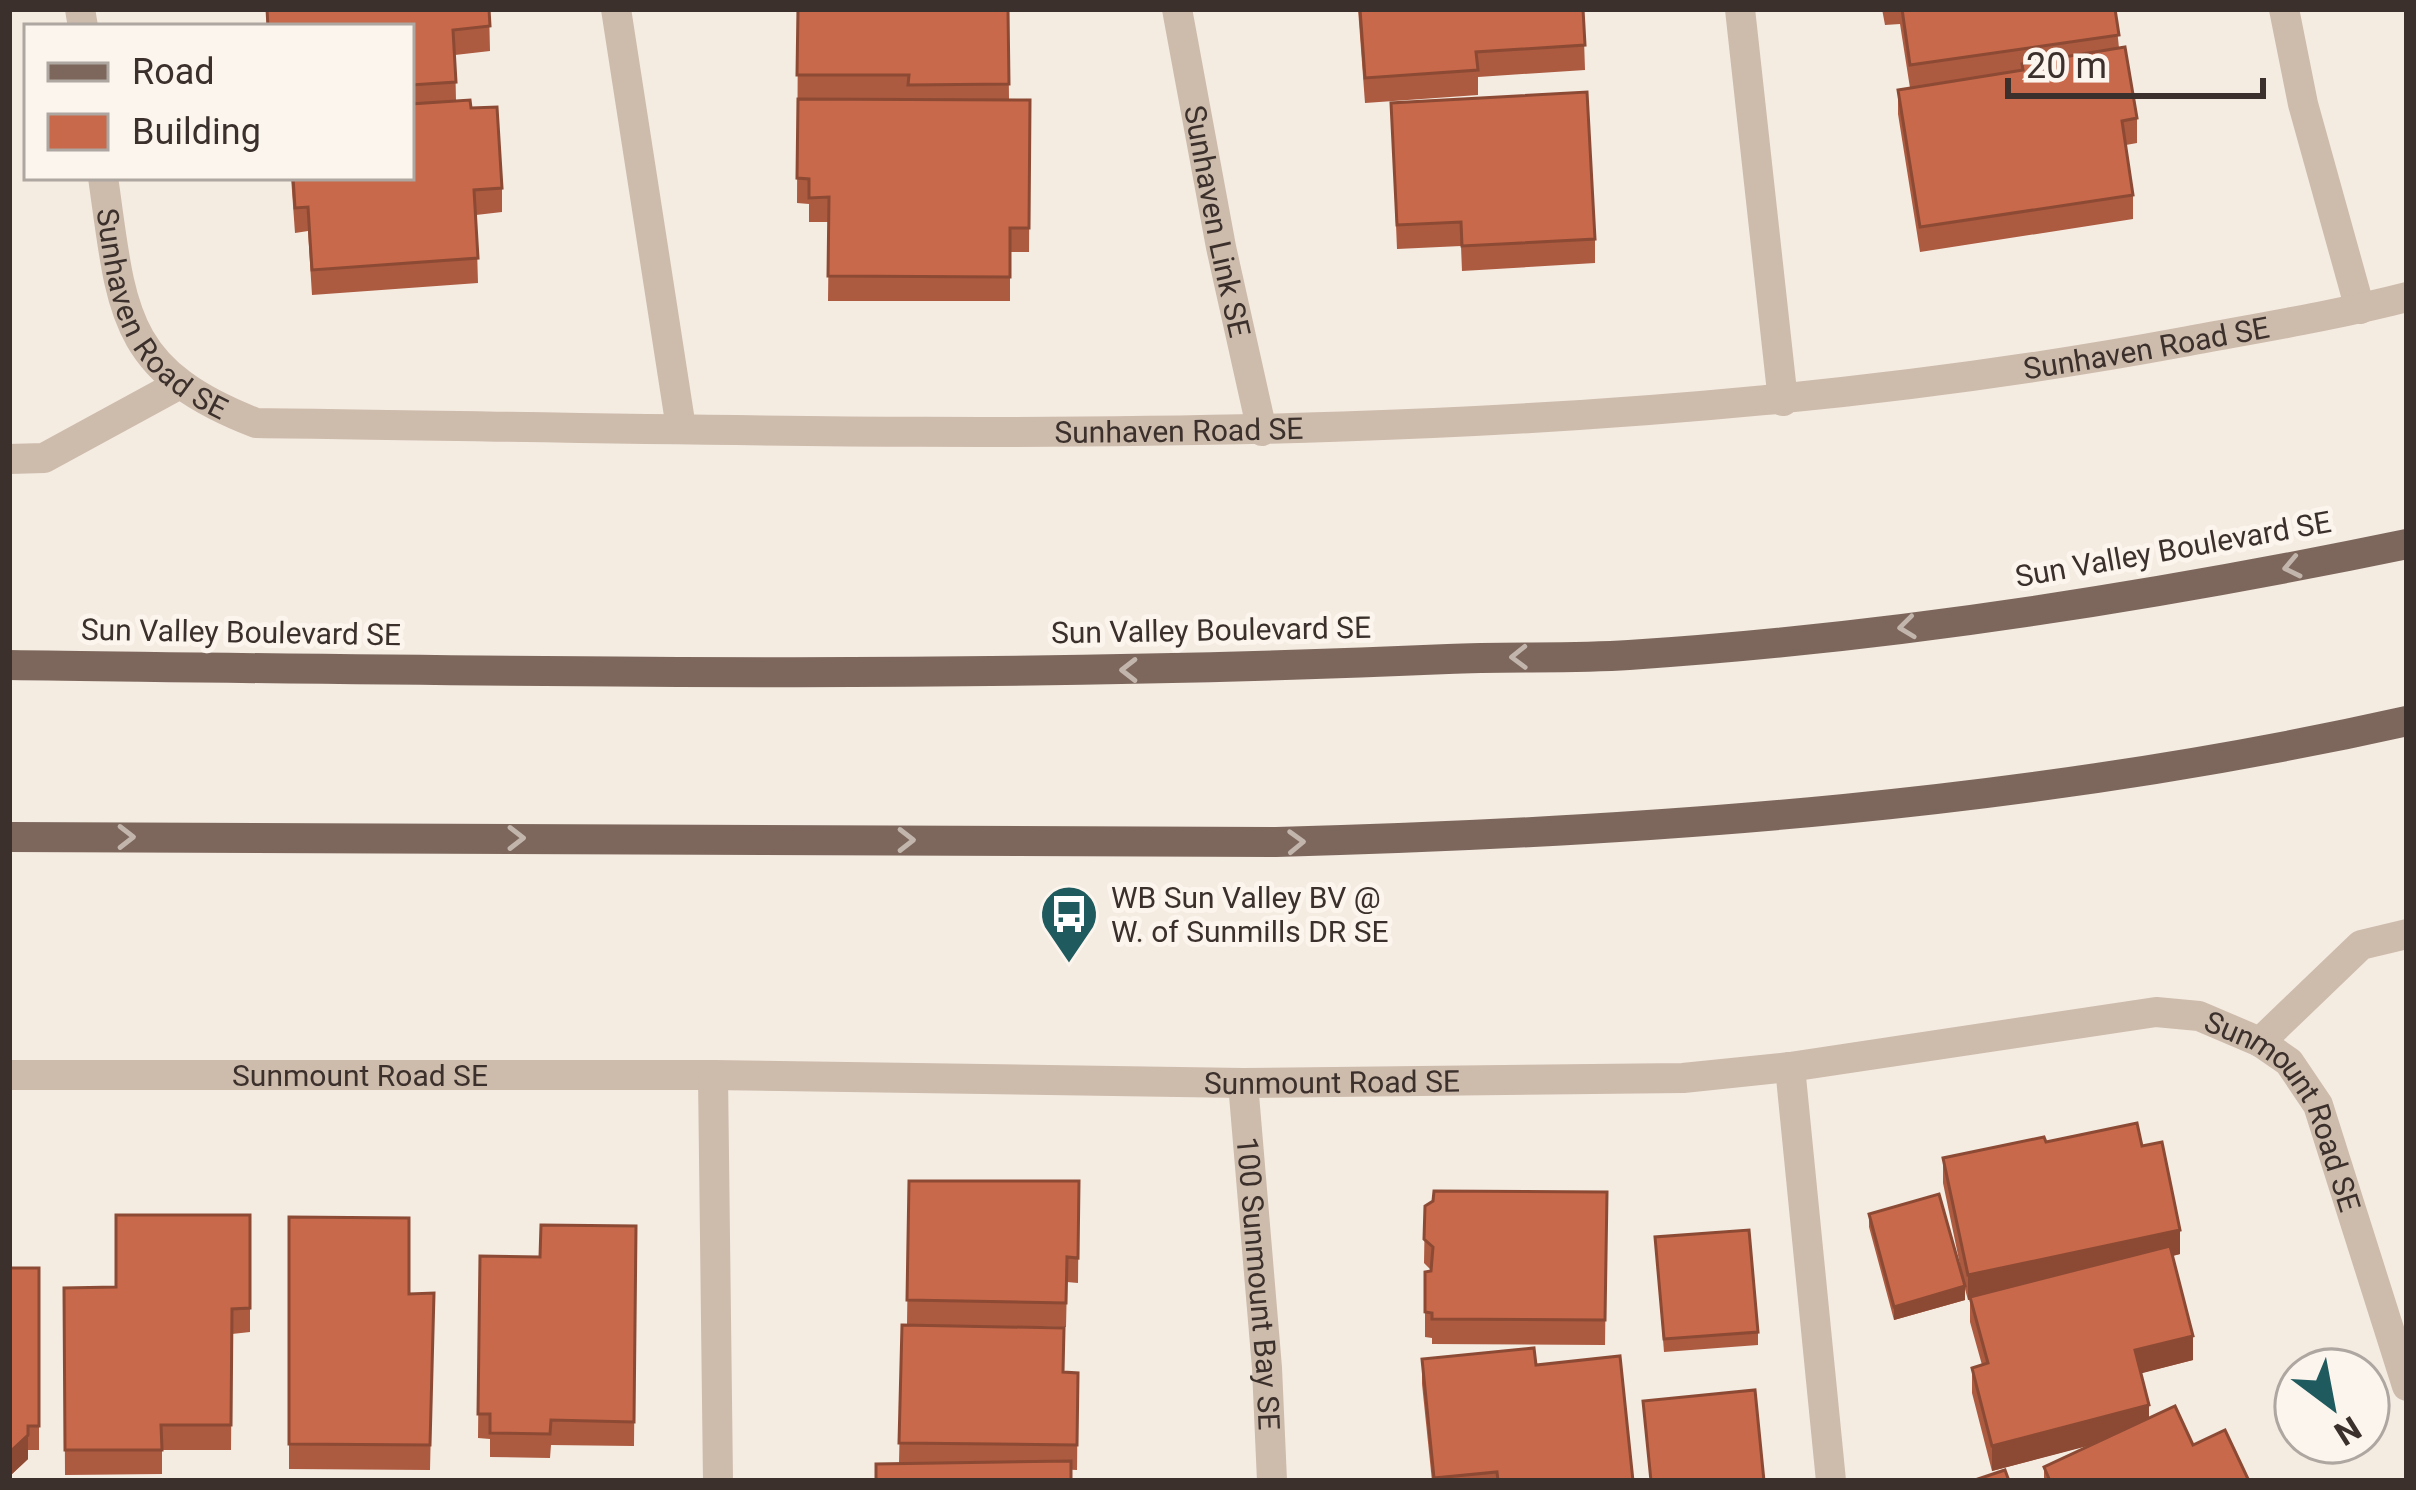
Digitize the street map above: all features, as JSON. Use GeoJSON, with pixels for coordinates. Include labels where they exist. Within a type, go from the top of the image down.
{"type":"FeatureCollection","features":[{"type":"Feature","properties":{"kind":"main road","name":"Sun Valley Boulevard SE"},"geometry":{"type":"LineString","coordinates":[[9,665],[609,673],[1184,670],[1626,655],[2008,614],[2225,581],[2407,544]]}},
{"type":"Feature","properties":{"kind":"main road"},"geometry":{"type":"LineString","coordinates":[[9,837],[1252,842],[1439,838],[1801,814],[1975,797],[2133,773],[2407,721]]}},
{"type":"Feature","properties":{"kind":"street"},"geometry":{"type":"LineString","coordinates":[[616,9],[681,428]]}},
{"type":"Feature","properties":{"kind":"street","name":"Sunhaven Link SE"},"geometry":{"type":"LineString","coordinates":[[1177,9],[1220,247],[1262,431]]}},
{"type":"Feature","properties":{"kind":"street"},"geometry":{"type":"LineString","coordinates":[[1740,9],[1783,401]]}},
{"type":"Feature","properties":{"kind":"street"},"geometry":{"type":"LineString","coordinates":[[2284,9],[2303,104],[2360,309]]}},
{"type":"Feature","properties":{"kind":"street","name":"Sunhaven Road SE"},"geometry":{"type":"LineString","coordinates":[[103,180],[118,280],[128,319],[148,355],[178,385],[210,405],[256,423],[1262,431],[1490,423],[1783,401],[2077,362],[2407,297]]}},
{"type":"Feature","properties":{"kind":"street"},"geometry":{"type":"LineString","coordinates":[[9,459],[44,458],[178,385]]}},
{"type":"Feature","properties":{"kind":"street"},"geometry":{"type":"LineString","coordinates":[[2260,1042],[2361,945],[2407,934]]}},
{"type":"Feature","properties":{"kind":"street","name":"Sunmount Road SE"},"geometry":{"type":"LineString","coordinates":[[9,1075],[713,1075],[1243,1083],[1683,1078],[1790,1067],[2156,1012],[2199,1016],[2260,1042],[2289,1062],[2318,1105],[2407,1386]]}},
{"type":"Feature","properties":{"kind":"street"},"geometry":{"type":"LineString","coordinates":[[1790,1067],[1831,1481]]}},
{"type":"Feature","properties":{"kind":"street"},"geometry":{"type":"LineString","coordinates":[[713,1075],[718,1481]]}},
{"type":"Feature","properties":{"kind":"street","name":"100 Sunmount Bay SE"},"geometry":{"type":"LineString","coordinates":[[1243,1083],[1272,1481]]}},
{"type":"Feature","properties":{"kind":"building"},"geometry":{"type":"Polygon","coordinates":[[[267,9],[489,9],[490,26],[453,30],[456,82],[414,85],[414,24],[268,24],[267,9]]]}},
{"type":"Feature","properties":{"kind":"building"},"geometry":{"type":"Polygon","coordinates":[[[798,9],[1008,9],[1009,84],[908,85],[909,75],[797,75],[798,9]]]}},
{"type":"Feature","properties":{"kind":"building"},"geometry":{"type":"Polygon","coordinates":[[[1360,9],[1583,9],[1585,45],[1476,52],[1478,70],[1365,78],[1360,9]]]}},
{"type":"Feature","properties":{"kind":"building"},"geometry":{"type":"Polygon","coordinates":[[[1902,9],[2115,9],[2119,35],[1910,65],[1902,9]]]}},
{"type":"Feature","properties":{"kind":"building"},"geometry":{"type":"Polygon","coordinates":[[[2125,47],[2137,118],[2122,121],[2133,195],[1920,227],[1898,90],[2023,70],[2022,64],[2125,47]]]}},
{"type":"Feature","properties":{"kind":"building"},"geometry":{"type":"Polygon","coordinates":[[[1587,92],[1595,239],[1462,246],[1461,222],[1397,225],[1391,103],[1587,92]]]}},
{"type":"Feature","properties":{"kind":"building"},"geometry":{"type":"Polygon","coordinates":[[[798,99],[1030,100],[1029,228],[1010,228],[1010,277],[828,276],[829,197],[809,198],[809,179],[797,178],[798,99]]]}},
{"type":"Feature","properties":{"kind":"building"},"geometry":{"type":"Polygon","coordinates":[[[470,100],[471,108],[497,107],[502,188],[474,190],[478,258],[312,270],[308,207],[295,208],[293,180],[414,180],[414,104],[470,100]]]}},
{"type":"Feature","properties":{"kind":"building"},"geometry":{"type":"Polygon","coordinates":[[[2137,1123],[2142,1146],[2162,1142],[2180,1230],[1968,1275],[1943,1158],[2137,1123]]]}},
{"type":"Feature","properties":{"kind":"building"},"geometry":{"type":"Polygon","coordinates":[[[909,1181],[1079,1181],[1078,1258],[1067,1257],[1066,1303],[907,1300],[909,1181]]]}},
{"type":"Feature","properties":{"kind":"building"},"geometry":{"type":"Polygon","coordinates":[[[1434,1191],[1607,1192],[1605,1320],[1432,1319],[1432,1313],[1425,1312],[1425,1272],[1431,1271],[1433,1247],[1424,1239],[1425,1206],[1433,1201],[1434,1191]]]}},
{"type":"Feature","properties":{"kind":"building"},"geometry":{"type":"Polygon","coordinates":[[[1939,1194],[1965,1286],[1894,1307],[1869,1214],[1939,1194]]]}},
{"type":"Feature","properties":{"kind":"building"},"geometry":{"type":"Polygon","coordinates":[[[116,1215],[250,1215],[250,1308],[232,1309],[231,1425],[161,1425],[162,1450],[65,1450],[64,1288],[116,1287],[116,1215]]]}},
{"type":"Feature","properties":{"kind":"building"},"geometry":{"type":"Polygon","coordinates":[[[289,1217],[409,1218],[409,1294],[434,1293],[430,1445],[289,1444],[289,1217]]]}},
{"type":"Feature","properties":{"kind":"building"},"geometry":{"type":"Polygon","coordinates":[[[541,1225],[636,1226],[634,1422],[551,1420],[550,1434],[490,1433],[490,1414],[478,1414],[480,1256],[540,1257],[541,1225]]]}},
{"type":"Feature","properties":{"kind":"building"},"geometry":{"type":"Polygon","coordinates":[[[1749,1230],[1758,1332],[1664,1339],[1655,1237],[1749,1230]]]}},
{"type":"Feature","properties":{"kind":"building"},"geometry":{"type":"Polygon","coordinates":[[[2170,1246],[2193,1336],[2135,1350],[2149,1405],[1992,1446],[1972,1368],[1988,1363],[1970,1297],[2170,1246]]]}},
{"type":"Feature","properties":{"kind":"building"},"geometry":{"type":"Polygon","coordinates":[[[9,1268],[39,1268],[39,1426],[28,1426],[28,1435],[12,1450],[9,1450],[9,1268]]]}},
{"type":"Feature","properties":{"kind":"building"},"geometry":{"type":"Polygon","coordinates":[[[902,1325],[1064,1328],[1063,1372],[1078,1373],[1077,1445],[899,1443],[902,1325]]]}},
{"type":"Feature","properties":{"kind":"building"},"geometry":{"type":"Polygon","coordinates":[[[1534,1348],[1536,1365],[1620,1356],[1633,1481],[1498,1481],[1497,1472],[1434,1478],[1422,1359],[1534,1348]]]}},
{"type":"Feature","properties":{"kind":"building"},"geometry":{"type":"Polygon","coordinates":[[[1755,1390],[1764,1481],[1651,1481],[1643,1401],[1755,1390]]]}},
{"type":"Feature","properties":{"kind":"building"},"geometry":{"type":"Polygon","coordinates":[[[2175,1406],[2193,1445],[2225,1430],[2249,1481],[2050,1481],[2044,1467],[2175,1406]]]}},
{"type":"Feature","properties":{"kind":"building"},"geometry":{"type":"Polygon","coordinates":[[[1071,1461],[1071,1481],[876,1481],[876,1464],[1071,1461]]]}},
{"type":"Feature","properties":{"kind":"building"},"geometry":{"type":"Polygon","coordinates":[[[2005,1470],[2009,1481],[1972,1481],[2005,1470]]]}},
{"type":"Feature","properties":{"kind":"place","name":"WB Sun Valley BV @ W. of Sunmills DR SE"},"geometry":{"type":"Point","coordinates":[1069,965]}}]}
